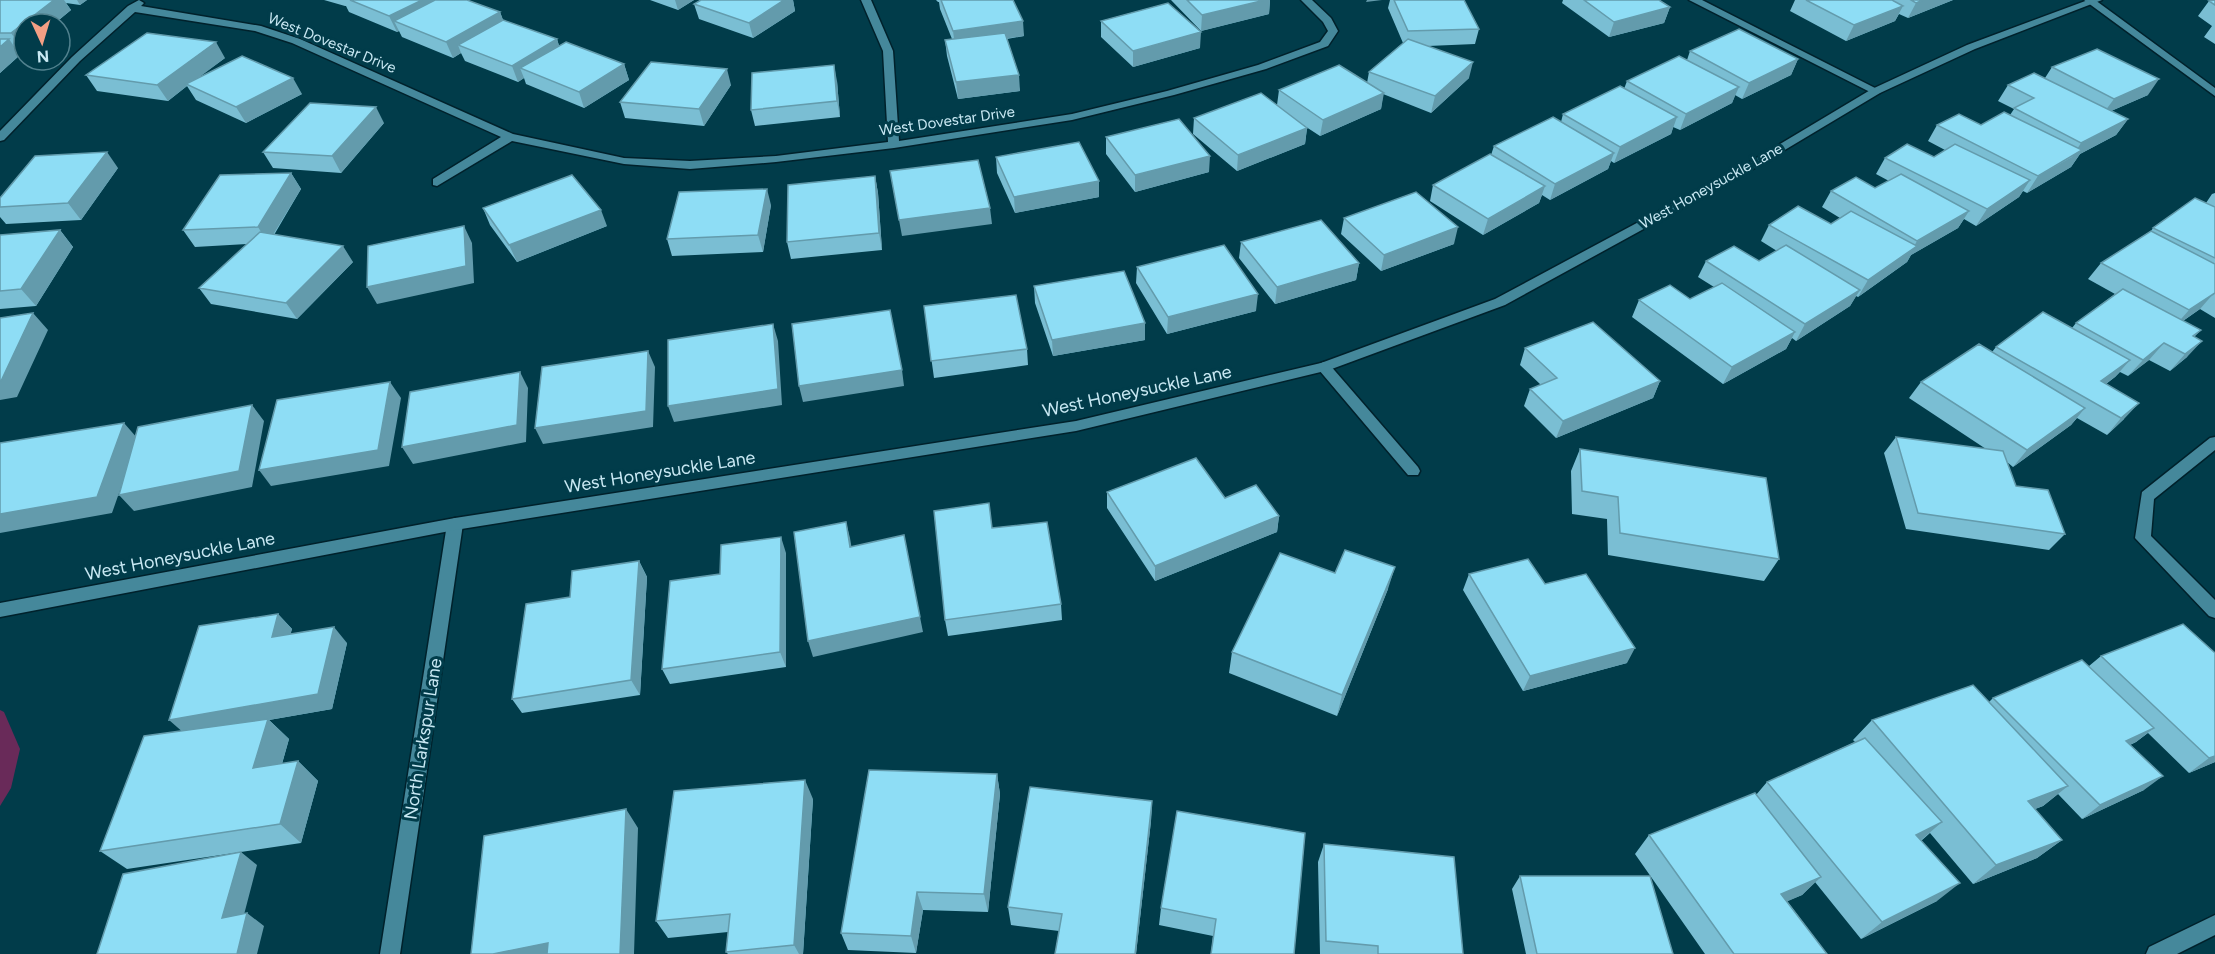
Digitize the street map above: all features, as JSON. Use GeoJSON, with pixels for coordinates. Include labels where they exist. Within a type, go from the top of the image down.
{"type":"FeatureCollection","features":[{"type":"Feature","properties":{"kind":"street"},"geometry":{"type":"LineString","coordinates":[[0,138],[76,59],[132,8],[144,0]]}},
{"type":"Feature","properties":{"kind":"street"},"geometry":{"type":"LineString","coordinates":[[866,0],[888,51],[894,145]]}},
{"type":"Feature","properties":{"kind":"street","name":"West Dovestar Drive"},"geometry":{"type":"LineString","coordinates":[[132,8],[257,28],[296,41],[510,137],[624,161],[690,165],[776,159],[894,145],[1072,117],[1170,93],[1262,67],[1324,44],[1333,31],[1326,20],[1306,0]]}},
{"type":"Feature","properties":{"kind":"street"},"geometry":{"type":"LineString","coordinates":[[1694,0],[1876,91]]}},
{"type":"Feature","properties":{"kind":"street"},"geometry":{"type":"LineString","coordinates":[[2092,0],[2215,93]]}},
{"type":"Feature","properties":{"kind":"street","name":"West Honeysuckle Lane"},"geometry":{"type":"LineString","coordinates":[[0,610],[455,524],[1076,426],[1324,367],[1500,302],[1749,167],[1876,91],[1971,46],[2092,0]]}},
{"type":"Feature","properties":{"kind":"street"},"geometry":{"type":"LineString","coordinates":[[437,182],[510,137]]}},
{"type":"Feature","properties":{"kind":"street"},"geometry":{"type":"LineString","coordinates":[[1324,367],[1413,471]]}},
{"type":"Feature","properties":{"kind":"street"},"geometry":{"type":"LineString","coordinates":[[2215,442],[2147,496],[2143,538],[2215,611]]}},
{"type":"Feature","properties":{"kind":"street","name":"North Larkspur Lane"},"geometry":{"type":"LineString","coordinates":[[390,954],[455,524]]}},
{"type":"Feature","properties":{"kind":"street"},"geometry":{"type":"LineString","coordinates":[[2156,954],[2215,925]]}},
{"type":"Feature","properties":{"kind":"shaded area"},"geometry":{"type":"Polygon","coordinates":[[[0,710],[4,712],[20,749],[11,788],[0,806],[0,710]]]}},
{"type":"Feature","properties":{"kind":"building"},"geometry":{"type":"Polygon","coordinates":[[[0,0],[54,0],[38,12],[12,12],[12,32],[0,33],[0,0]]]}},
{"type":"Feature","properties":{"kind":"building"},"geometry":{"type":"Polygon","coordinates":[[[350,0],[422,0],[389,16],[350,0]]]}},
{"type":"Feature","properties":{"kind":"building"},"geometry":{"type":"Polygon","coordinates":[[[435,0],[467,0],[500,12],[446,42],[394,21],[435,0]]]}},
{"type":"Feature","properties":{"kind":"building"},"geometry":{"type":"Polygon","coordinates":[[[701,0],[784,0],[749,23],[694,4],[701,0]]]}},
{"type":"Feature","properties":{"kind":"building"},"geometry":{"type":"Polygon","coordinates":[[[941,0],[1013,0],[1023,21],[953,31],[941,0]]]}},
{"type":"Feature","properties":{"kind":"building"},"geometry":{"type":"Polygon","coordinates":[[[1187,0],[1265,0],[1202,15],[1187,0]]]}},
{"type":"Feature","properties":{"kind":"building"},"geometry":{"type":"Polygon","coordinates":[[[1394,0],[1464,0],[1479,29],[1408,31],[1394,0]]]}},
{"type":"Feature","properties":{"kind":"building"},"geometry":{"type":"Polygon","coordinates":[[[1584,0],[1659,0],[1670,7],[1614,22],[1584,0]]]}},
{"type":"Feature","properties":{"kind":"building"},"geometry":{"type":"Polygon","coordinates":[[[1806,0],[1892,0],[1903,6],[1854,25],[1806,0]]]}},
{"type":"Feature","properties":{"kind":"building"},"geometry":{"type":"Polygon","coordinates":[[[1168,3],[1201,32],[1133,51],[1101,21],[1168,3]]]}},
{"type":"Feature","properties":{"kind":"building"},"geometry":{"type":"Polygon","coordinates":[[[503,20],[557,39],[512,66],[458,45],[503,20]]]}},
{"type":"Feature","properties":{"kind":"building"},"geometry":{"type":"Polygon","coordinates":[[[1739,29],[1798,59],[1749,83],[1690,51],[1739,29]]]}},
{"type":"Feature","properties":{"kind":"building"},"geometry":{"type":"Polygon","coordinates":[[[147,33],[216,42],[157,85],[86,75],[147,33]]]}},
{"type":"Feature","properties":{"kind":"building"},"geometry":{"type":"Polygon","coordinates":[[[1005,33],[1019,75],[956,82],[945,40],[1005,33]]]}},
{"type":"Feature","properties":{"kind":"building"},"geometry":{"type":"Polygon","coordinates":[[[0,39],[9,39],[0,47],[0,39]]]}},
{"type":"Feature","properties":{"kind":"building"},"geometry":{"type":"Polygon","coordinates":[[[1408,39],[1473,62],[1435,96],[1369,72],[1408,39]]]}},
{"type":"Feature","properties":{"kind":"building"},"geometry":{"type":"Polygon","coordinates":[[[566,42],[624,64],[579,92],[520,68],[566,42]]]}},
{"type":"Feature","properties":{"kind":"building"},"geometry":{"type":"Polygon","coordinates":[[[2097,49],[2159,79],[2114,99],[2052,67],[2097,49]]]}},
{"type":"Feature","properties":{"kind":"building"},"geometry":{"type":"Polygon","coordinates":[[[242,56],[293,78],[236,107],[186,84],[242,56]]]}},
{"type":"Feature","properties":{"kind":"building"},"geometry":{"type":"Polygon","coordinates":[[[1679,56],[1739,87],[1686,114],[1627,81],[1679,56]]]}},
{"type":"Feature","properties":{"kind":"building"},"geometry":{"type":"Polygon","coordinates":[[[651,62],[727,69],[699,109],[620,102],[651,62]]]}},
{"type":"Feature","properties":{"kind":"building"},"geometry":{"type":"Polygon","coordinates":[[[834,65],[837,101],[751,110],[752,73],[834,65]]]}},
{"type":"Feature","properties":{"kind":"building"},"geometry":{"type":"Polygon","coordinates":[[[1339,65],[1384,93],[1323,120],[1279,90],[1339,65]]]}},
{"type":"Feature","properties":{"kind":"building"},"geometry":{"type":"Polygon","coordinates":[[[2034,73],[2128,119],[2081,143],[2014,108],[2034,98],[2008,85],[2034,73]]]}},
{"type":"Feature","properties":{"kind":"building"},"geometry":{"type":"Polygon","coordinates":[[[1620,86],[1677,117],[1620,147],[1563,114],[1620,86]]]}},
{"type":"Feature","properties":{"kind":"building"},"geometry":{"type":"Polygon","coordinates":[[[1261,93],[1307,128],[1238,155],[1194,118],[1261,93]]]}},
{"type":"Feature","properties":{"kind":"building"},"geometry":{"type":"Polygon","coordinates":[[[310,103],[376,107],[332,156],[263,152],[310,103]]]}},
{"type":"Feature","properties":{"kind":"building"},"geometry":{"type":"Polygon","coordinates":[[[2004,112],[2082,150],[2038,176],[1937,125],[1959,114],[1981,125],[2004,112]]]}},
{"type":"Feature","properties":{"kind":"building"},"geometry":{"type":"Polygon","coordinates":[[[1553,117],[1614,153],[1555,184],[1494,146],[1553,117]]]}},
{"type":"Feature","properties":{"kind":"building"},"geometry":{"type":"Polygon","coordinates":[[[1179,119],[1210,156],[1135,175],[1106,137],[1179,119]]]}},
{"type":"Feature","properties":{"kind":"building"},"geometry":{"type":"Polygon","coordinates":[[[1079,142],[1099,181],[1014,197],[996,157],[1079,142]]]}},
{"type":"Feature","properties":{"kind":"building"},"geometry":{"type":"Polygon","coordinates":[[[1907,144],[1934,157],[1955,144],[2030,180],[1987,209],[1885,158],[1907,144]]]}},
{"type":"Feature","properties":{"kind":"building"},"geometry":{"type":"Polygon","coordinates":[[[107,152],[68,203],[0,207],[0,198],[35,156],[107,152]]]}},
{"type":"Feature","properties":{"kind":"building"},"geometry":{"type":"Polygon","coordinates":[[[1490,154],[1545,186],[1488,219],[1433,185],[1490,154]]]}},
{"type":"Feature","properties":{"kind":"building"},"geometry":{"type":"Polygon","coordinates":[[[978,160],[990,208],[899,220],[890,171],[978,160]]]}},
{"type":"Feature","properties":{"kind":"building"},"geometry":{"type":"Polygon","coordinates":[[[291,173],[258,227],[183,230],[220,175],[291,173]]]}},
{"type":"Feature","properties":{"kind":"building"},"geometry":{"type":"Polygon","coordinates":[[[1901,174],[1969,211],[1917,241],[1831,191],[1856,177],[1875,188],[1901,174]]]}},
{"type":"Feature","properties":{"kind":"building"},"geometry":{"type":"Polygon","coordinates":[[[572,175],[601,210],[509,245],[483,208],[572,175]]]}},
{"type":"Feature","properties":{"kind":"building"},"geometry":{"type":"Polygon","coordinates":[[[875,176],[879,233],[787,242],[788,185],[875,176]]]}},
{"type":"Feature","properties":{"kind":"building"},"geometry":{"type":"Polygon","coordinates":[[[767,189],[758,235],[667,239],[679,192],[767,189]]]}},
{"type":"Feature","properties":{"kind":"building"},"geometry":{"type":"Polygon","coordinates":[[[1416,192],[1458,227],[1384,255],[1344,218],[1416,192]]]}},
{"type":"Feature","properties":{"kind":"building"},"geometry":{"type":"Polygon","coordinates":[[[2195,198],[2215,207],[2215,258],[2153,228],[2195,198]]]}},
{"type":"Feature","properties":{"kind":"building"},"geometry":{"type":"Polygon","coordinates":[[[1798,206],[1831,224],[1851,211],[1917,246],[1868,280],[1769,225],[1798,206]]]}},
{"type":"Feature","properties":{"kind":"building"},"geometry":{"type":"Polygon","coordinates":[[[1321,220],[1359,263],[1277,287],[1241,242],[1321,220]]]}},
{"type":"Feature","properties":{"kind":"building"},"geometry":{"type":"Polygon","coordinates":[[[464,226],[466,266],[367,287],[368,246],[464,226]]]}},
{"type":"Feature","properties":{"kind":"building"},"geometry":{"type":"Polygon","coordinates":[[[60,230],[21,289],[0,291],[0,235],[60,230]]]}},
{"type":"Feature","properties":{"kind":"building"},"geometry":{"type":"Polygon","coordinates":[[[2151,231],[2215,264],[2215,293],[2189,310],[2101,263],[2151,231]]]}},
{"type":"Feature","properties":{"kind":"building"},"geometry":{"type":"Polygon","coordinates":[[[260,232],[343,246],[286,303],[199,288],[260,232]]]}},
{"type":"Feature","properties":{"kind":"building"},"geometry":{"type":"Polygon","coordinates":[[[1224,245],[1258,294],[1168,317],[1137,267],[1224,245]]]}},
{"type":"Feature","properties":{"kind":"building"},"geometry":{"type":"Polygon","coordinates":[[[1786,245],[1860,290],[1805,324],[1706,261],[1734,246],[1759,261],[1786,245]]]}},
{"type":"Feature","properties":{"kind":"building"},"geometry":{"type":"Polygon","coordinates":[[[1124,271],[1145,323],[1052,340],[1034,286],[1124,271]]]}},
{"type":"Feature","properties":{"kind":"building"},"geometry":{"type":"Polygon","coordinates":[[[1722,283],[1795,332],[1732,367],[1639,300],[1670,285],[1690,299],[1722,283]]]}},
{"type":"Feature","properties":{"kind":"building"},"geometry":{"type":"Polygon","coordinates":[[[2123,289],[2201,330],[2193,336],[2202,341],[2185,354],[2164,343],[2143,360],[2076,323],[2123,289]]]}},
{"type":"Feature","properties":{"kind":"building"},"geometry":{"type":"Polygon","coordinates":[[[1016,295],[1027,349],[931,361],[924,306],[1016,295]]]}},
{"type":"Feature","properties":{"kind":"building"},"geometry":{"type":"Polygon","coordinates":[[[890,310],[902,370],[799,386],[792,324],[890,310]]]}},
{"type":"Feature","properties":{"kind":"building"},"geometry":{"type":"Polygon","coordinates":[[[2043,312],[2130,360],[2101,381],[2139,403],[2121,418],[1996,347],[2043,312]]]}},
{"type":"Feature","properties":{"kind":"building"},"geometry":{"type":"Polygon","coordinates":[[[33,313],[1,381],[0,381],[0,318],[33,313]]]}},
{"type":"Feature","properties":{"kind":"building"},"geometry":{"type":"Polygon","coordinates":[[[1593,322],[1660,381],[1563,421],[1530,389],[1557,378],[1525,348],[1593,322]]]}},
{"type":"Feature","properties":{"kind":"building"},"geometry":{"type":"Polygon","coordinates":[[[773,324],[778,389],[668,406],[668,340],[773,324]]]}},
{"type":"Feature","properties":{"kind":"building"},"geometry":{"type":"Polygon","coordinates":[[[1979,344],[2085,408],[2027,450],[1921,382],[1979,344]]]}},
{"type":"Feature","properties":{"kind":"building"},"geometry":{"type":"Polygon","coordinates":[[[648,351],[646,411],[535,428],[542,367],[648,351]]]}},
{"type":"Feature","properties":{"kind":"building"},"geometry":{"type":"Polygon","coordinates":[[[520,372],[517,425],[402,447],[410,392],[520,372]]]}},
{"type":"Feature","properties":{"kind":"building"},"geometry":{"type":"Polygon","coordinates":[[[390,382],[378,450],[259,470],[277,400],[390,382]]]}},
{"type":"Feature","properties":{"kind":"building"},"geometry":{"type":"Polygon","coordinates":[[[252,405],[239,471],[119,495],[138,427],[252,405]]]}},
{"type":"Feature","properties":{"kind":"building"},"geometry":{"type":"Polygon","coordinates":[[[124,423],[97,497],[0,514],[0,443],[124,423]]]}},
{"type":"Feature","properties":{"kind":"building"},"geometry":{"type":"Polygon","coordinates":[[[1896,437],[2003,451],[2016,486],[2048,490],[2065,534],[1918,513],[1896,437]]]}},
{"type":"Feature","properties":{"kind":"building"},"geometry":{"type":"Polygon","coordinates":[[[1580,449],[1766,478],[1779,559],[1620,533],[1618,497],[1582,491],[1580,449]]]}},
{"type":"Feature","properties":{"kind":"building"},"geometry":{"type":"Polygon","coordinates":[[[1196,458],[1225,498],[1256,485],[1279,516],[1155,566],[1107,492],[1196,458]]]}},
{"type":"Feature","properties":{"kind":"building"},"geometry":{"type":"Polygon","coordinates":[[[989,503],[992,528],[1047,522],[1061,604],[945,620],[934,511],[989,503]]]}},
{"type":"Feature","properties":{"kind":"building"},"geometry":{"type":"Polygon","coordinates":[[[846,522],[850,547],[904,535],[920,617],[808,641],[794,532],[846,522]]]}},
{"type":"Feature","properties":{"kind":"building"},"geometry":{"type":"Polygon","coordinates":[[[781,537],[780,652],[662,669],[670,581],[720,574],[721,545],[781,537]]]}},
{"type":"Feature","properties":{"kind":"building"},"geometry":{"type":"Polygon","coordinates":[[[1345,550],[1395,567],[1342,695],[1232,652],[1280,553],[1335,573],[1345,550]]]}},
{"type":"Feature","properties":{"kind":"building"},"geometry":{"type":"Polygon","coordinates":[[[1528,559],[1545,584],[1586,574],[1635,648],[1530,676],[1469,574],[1528,559]]]}},
{"type":"Feature","properties":{"kind":"building"},"geometry":{"type":"Polygon","coordinates":[[[639,561],[631,680],[512,699],[526,604],[570,597],[572,571],[639,561]]]}},
{"type":"Feature","properties":{"kind":"building"},"geometry":{"type":"Polygon","coordinates":[[[278,614],[272,637],[334,627],[318,694],[169,720],[199,626],[278,614]]]}},
{"type":"Feature","properties":{"kind":"building"},"geometry":{"type":"Polygon","coordinates":[[[2183,624],[2215,653],[2215,756],[2209,758],[2101,656],[2183,624]]]}},
{"type":"Feature","properties":{"kind":"building"},"geometry":{"type":"Polygon","coordinates":[[[2082,660],[2154,728],[2126,741],[2163,776],[2100,805],[1993,698],[2082,660]]]}},
{"type":"Feature","properties":{"kind":"building"},"geometry":{"type":"Polygon","coordinates":[[[1973,685],[2068,786],[2028,801],[2062,840],[1996,865],[1872,720],[1973,685]]]}},
{"type":"Feature","properties":{"kind":"building"},"geometry":{"type":"Polygon","coordinates":[[[268,719],[253,768],[298,761],[280,824],[100,851],[144,736],[268,719]]]}},
{"type":"Feature","properties":{"kind":"building"},"geometry":{"type":"Polygon","coordinates":[[[1865,738],[1942,822],[1916,835],[1960,883],[1882,922],[1767,782],[1865,738]]]}},
{"type":"Feature","properties":{"kind":"building"},"geometry":{"type":"Polygon","coordinates":[[[869,770],[997,774],[984,894],[917,892],[911,936],[841,933],[869,770]]]}},
{"type":"Feature","properties":{"kind":"building"},"geometry":{"type":"Polygon","coordinates":[[[805,780],[794,945],[726,952],[730,914],[656,921],[674,791],[805,780]]]}},
{"type":"Feature","properties":{"kind":"building"},"geometry":{"type":"Polygon","coordinates":[[[1030,787],[1152,801],[1135,954],[1055,954],[1062,914],[1008,907],[1030,787]]]}},
{"type":"Feature","properties":{"kind":"building"},"geometry":{"type":"Polygon","coordinates":[[[1755,793],[1821,877],[1781,894],[1827,954],[1734,954],[1649,835],[1755,793]]]}},
{"type":"Feature","properties":{"kind":"building"},"geometry":{"type":"Polygon","coordinates":[[[626,809],[620,954],[547,954],[548,943],[493,954],[471,954],[484,836],[626,809]]]}},
{"type":"Feature","properties":{"kind":"building"},"geometry":{"type":"Polygon","coordinates":[[[1177,811],[1305,833],[1294,954],[1211,954],[1216,919],[1161,908],[1177,811]]]}},
{"type":"Feature","properties":{"kind":"building"},"geometry":{"type":"Polygon","coordinates":[[[1324,844],[1454,857],[1463,954],[1378,954],[1378,946],[1326,941],[1324,844]]]}},
{"type":"Feature","properties":{"kind":"building"},"geometry":{"type":"Polygon","coordinates":[[[241,852],[222,918],[247,913],[237,954],[97,954],[123,874],[241,852]]]}},
{"type":"Feature","properties":{"kind":"building"},"geometry":{"type":"Polygon","coordinates":[[[1520,876],[1650,876],[1673,954],[1537,954],[1520,876]]]}}]}
